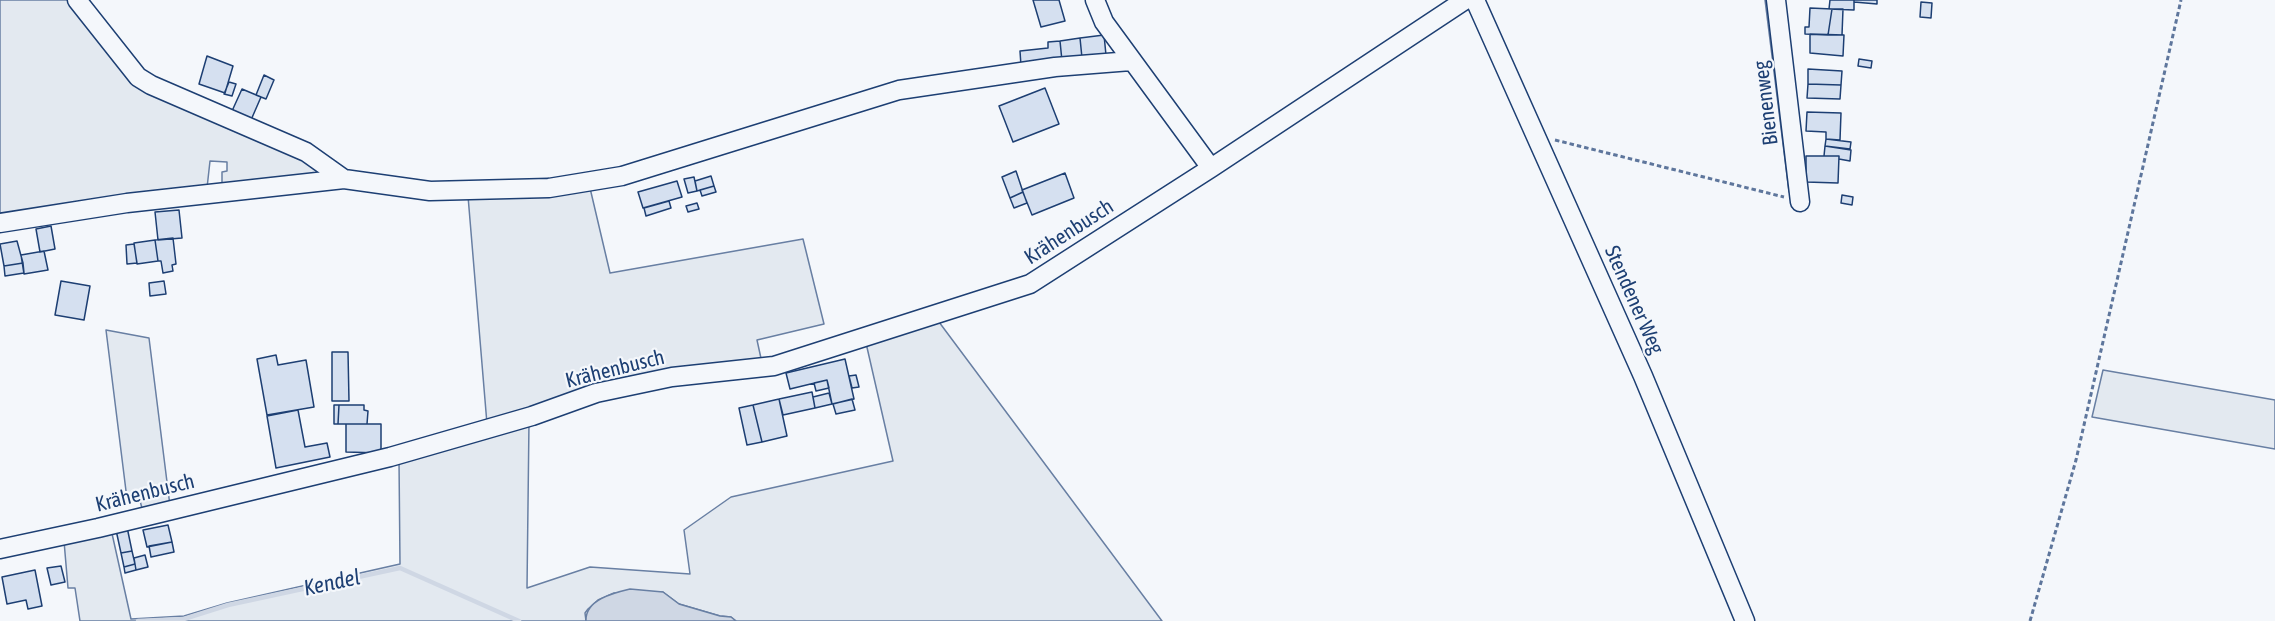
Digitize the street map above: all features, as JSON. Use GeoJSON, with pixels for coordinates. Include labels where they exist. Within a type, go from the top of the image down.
{"type":"FeatureCollection","features":[{"type":"Feature","properties":{"kind":"street"},"geometry":{"type":"LineString","coordinates":[[77,0],[138,77],[151,85],[306,152],[344,179]]}},
{"type":"Feature","properties":{"kind":"street"},"geometry":{"type":"LineString","coordinates":[[1095,0],[1104,22],[1211,168]]}},
{"type":"Feature","properties":{"kind":"street","name":"Krähenbusch"},"geometry":{"type":"LineString","coordinates":[[0,549],[98,528],[390,457],[532,416],[596,393],[672,377],[774,366],[1030,284],[1211,168],[1465,0]]}},
{"type":"Feature","properties":{"kind":"street","name":"Stendener Weg"},"geometry":{"type":"LineString","coordinates":[[1475,0],[1643,376],[1744,621]]}},
{"type":"Feature","properties":{"kind":"street","name":"Bienenweg"},"geometry":{"type":"LineString","coordinates":[[1776,0],[1800,202]]}},
{"type":"Feature","properties":{"kind":"street"},"geometry":{"type":"LineString","coordinates":[[0,223],[127,203],[344,179],[430,191],[549,188],[622,176],[899,90],[1055,67],[1131,61]]}},
{"type":"Feature","properties":{"kind":"path"},"geometry":{"type":"LineString","coordinates":[[2030,621],[2076,460],[2181,0]]}},
{"type":"Feature","properties":{"kind":"path"},"geometry":{"type":"LineString","coordinates":[[1537,135],[1800,202]]}},
{"type":"Feature","properties":{"kind":"shaded area"},"geometry":{"type":"Polygon","coordinates":[[[0,0],[68,0],[131,83],[303,157],[328,173],[222,186],[222,172],[227,171],[227,162],[210,161],[207,188],[0,216],[0,0]]]}},
{"type":"Feature","properties":{"kind":"shaded area"},"geometry":{"type":"Polygon","coordinates":[[[1765,0],[1773,0],[1789,192],[1765,0]]]}},
{"type":"Feature","properties":{"kind":"shaded area"},"geometry":{"type":"Polygon","coordinates":[[[590,188],[610,273],[803,239],[824,324],[757,340],[762,363],[487,424],[468,196],[590,188]]]}},
{"type":"Feature","properties":{"kind":"shaded area"},"geometry":{"type":"Polygon","coordinates":[[[939,322],[1162,621],[736,621],[731,617],[679,604],[663,592],[614,593],[598,600],[588,609],[585,613],[586,621],[80,621],[75,588],[68,588],[64,541],[111,529],[131,619],[184,616],[227,603],[400,564],[399,460],[529,422],[527,588],[590,567],[690,574],[684,530],[731,497],[893,461],[866,343],[939,322]]]}},
{"type":"Feature","properties":{"kind":"shaded area"},"geometry":{"type":"Polygon","coordinates":[[[106,330],[149,338],[170,506],[143,512],[139,497],[127,499],[106,330]]]}},
{"type":"Feature","properties":{"kind":"shaded area"},"geometry":{"type":"Polygon","coordinates":[[[2103,370],[2275,400],[2275,449],[2092,417],[2103,370]]]}},
{"type":"Feature","properties":{"kind":"shaded area"},"geometry":{"type":"Polygon","coordinates":[[[630,589],[663,592],[679,604],[731,617],[736,621],[586,621],[590,608],[595,603],[608,595],[630,589]]]}},
{"type":"Feature","properties":{"kind":"building"},"geometry":{"type":"Polygon","coordinates":[[[1033,0],[1059,0],[1065,21],[1041,27],[1033,0]]]}},
{"type":"Feature","properties":{"kind":"building"},"geometry":{"type":"Polygon","coordinates":[[[1830,0],[1854,0],[1854,10],[1829,9],[1830,0]]]}},
{"type":"Feature","properties":{"kind":"building"},"geometry":{"type":"Polygon","coordinates":[[[1854,0],[1877,0],[1877,4],[1854,2],[1854,0]]]}},
{"type":"Feature","properties":{"kind":"building"},"geometry":{"type":"Polygon","coordinates":[[[1921,2],[1932,3],[1931,18],[1920,17],[1921,2]]]}},
{"type":"Feature","properties":{"kind":"building"},"geometry":{"type":"Polygon","coordinates":[[[1810,8],[1832,9],[1828,35],[1805,34],[1805,27],[1809,27],[1810,8]]]}},
{"type":"Feature","properties":{"kind":"building"},"geometry":{"type":"Polygon","coordinates":[[[1832,9],[1843,9],[1842,35],[1828,35],[1832,9]]]}},
{"type":"Feature","properties":{"kind":"building"},"geometry":{"type":"Polygon","coordinates":[[[1810,34],[1844,35],[1843,56],[1810,53],[1810,34]]]}},
{"type":"Feature","properties":{"kind":"building"},"geometry":{"type":"Polygon","coordinates":[[[1104,35],[1106,55],[1082,58],[1080,38],[1104,35]]]}},
{"type":"Feature","properties":{"kind":"building"},"geometry":{"type":"Polygon","coordinates":[[[1080,38],[1082,58],[1062,61],[1060,41],[1080,38]]]}},
{"type":"Feature","properties":{"kind":"building"},"geometry":{"type":"Polygon","coordinates":[[[1060,41],[1062,61],[1021,66],[1020,51],[1048,48],[1048,42],[1060,41]]]}},
{"type":"Feature","properties":{"kind":"building"},"geometry":{"type":"Polygon","coordinates":[[[207,56],[233,66],[225,93],[199,84],[207,56]]]}},
{"type":"Feature","properties":{"kind":"building"},"geometry":{"type":"Polygon","coordinates":[[[1859,59],[1872,61],[1871,68],[1858,66],[1859,59]]]}},
{"type":"Feature","properties":{"kind":"building"},"geometry":{"type":"Polygon","coordinates":[[[1808,69],[1842,71],[1841,85],[1808,84],[1808,69]]]}},
{"type":"Feature","properties":{"kind":"building"},"geometry":{"type":"Polygon","coordinates":[[[264,75],[274,80],[266,99],[256,95],[264,75]]]}},
{"type":"Feature","properties":{"kind":"building"},"geometry":{"type":"Polygon","coordinates":[[[229,82],[236,84],[232,96],[224,94],[229,82]]]}},
{"type":"Feature","properties":{"kind":"building"},"geometry":{"type":"Polygon","coordinates":[[[1808,84],[1841,85],[1840,99],[1807,98],[1808,84]]]}},
{"type":"Feature","properties":{"kind":"building"},"geometry":{"type":"Polygon","coordinates":[[[1045,88],[1059,124],[1013,142],[999,106],[1045,88]]]}},
{"type":"Feature","properties":{"kind":"building"},"geometry":{"type":"Polygon","coordinates":[[[242,89],[261,97],[251,120],[232,111],[242,89]]]}},
{"type":"Feature","properties":{"kind":"building"},"geometry":{"type":"Polygon","coordinates":[[[1807,112],[1841,113],[1840,140],[1826,139],[1826,132],[1806,131],[1807,112]]]}},
{"type":"Feature","properties":{"kind":"building"},"geometry":{"type":"Polygon","coordinates":[[[1826,139],[1851,142],[1850,149],[1825,146],[1826,139]]]}},
{"type":"Feature","properties":{"kind":"building"},"geometry":{"type":"Polygon","coordinates":[[[1825,146],[1851,150],[1850,161],[1839,159],[1839,156],[1824,156],[1825,146]]]}},
{"type":"Feature","properties":{"kind":"building"},"geometry":{"type":"Polygon","coordinates":[[[1806,156],[1839,156],[1838,183],[1806,182],[1806,156]]]}},
{"type":"Feature","properties":{"kind":"building"},"geometry":{"type":"Polygon","coordinates":[[[1016,171],[1023,192],[1010,198],[1002,177],[1016,171]]]}},
{"type":"Feature","properties":{"kind":"building"},"geometry":{"type":"Polygon","coordinates":[[[1065,173],[1074,198],[1032,215],[1022,190],[1065,173]]]}},
{"type":"Feature","properties":{"kind":"building"},"geometry":{"type":"Polygon","coordinates":[[[711,176],[714,186],[697,191],[695,181],[711,176]]]}},
{"type":"Feature","properties":{"kind":"building"},"geometry":{"type":"Polygon","coordinates":[[[694,177],[697,191],[688,193],[684,179],[694,177]]]}},
{"type":"Feature","properties":{"kind":"building"},"geometry":{"type":"Polygon","coordinates":[[[677,181],[682,197],[643,208],[638,192],[677,181]]]}},
{"type":"Feature","properties":{"kind":"building"},"geometry":{"type":"Polygon","coordinates":[[[714,186],[716,192],[702,196],[700,190],[714,186]]]}},
{"type":"Feature","properties":{"kind":"building"},"geometry":{"type":"Polygon","coordinates":[[[1023,192],[1027,203],[1014,208],[1010,198],[1023,192]]]}},
{"type":"Feature","properties":{"kind":"building"},"geometry":{"type":"Polygon","coordinates":[[[1842,195],[1853,197],[1852,205],[1841,203],[1842,195]]]}},
{"type":"Feature","properties":{"kind":"building"},"geometry":{"type":"Polygon","coordinates":[[[669,201],[671,208],[646,216],[644,208],[669,201]]]}},
{"type":"Feature","properties":{"kind":"building"},"geometry":{"type":"Polygon","coordinates":[[[697,203],[699,209],[688,212],[686,206],[697,203]]]}},
{"type":"Feature","properties":{"kind":"building"},"geometry":{"type":"Polygon","coordinates":[[[179,210],[182,238],[158,240],[155,212],[179,210]]]}},
{"type":"Feature","properties":{"kind":"building"},"geometry":{"type":"Polygon","coordinates":[[[51,226],[55,249],[40,252],[36,229],[51,226]]]}},
{"type":"Feature","properties":{"kind":"building"},"geometry":{"type":"Polygon","coordinates":[[[173,238],[176,264],[172,265],[173,271],[163,273],[161,261],[158,261],[155,240],[173,238]]]}},
{"type":"Feature","properties":{"kind":"building"},"geometry":{"type":"Polygon","coordinates":[[[155,240],[158,261],[137,264],[134,243],[155,240]]]}},
{"type":"Feature","properties":{"kind":"building"},"geometry":{"type":"Polygon","coordinates":[[[17,241],[23,263],[4,266],[0,244],[17,241]]]}},
{"type":"Feature","properties":{"kind":"building"},"geometry":{"type":"Polygon","coordinates":[[[134,244],[137,263],[127,264],[126,245],[134,244]]]}},
{"type":"Feature","properties":{"kind":"building"},"geometry":{"type":"Polygon","coordinates":[[[44,251],[48,270],[24,274],[21,255],[44,251]]]}},
{"type":"Feature","properties":{"kind":"building"},"geometry":{"type":"Polygon","coordinates":[[[23,263],[24,273],[5,276],[4,266],[23,263]]]}},
{"type":"Feature","properties":{"kind":"building"},"geometry":{"type":"Polygon","coordinates":[[[61,281],[90,286],[84,320],[55,315],[61,281]]]}},
{"type":"Feature","properties":{"kind":"building"},"geometry":{"type":"Polygon","coordinates":[[[164,281],[166,294],[150,296],[149,283],[164,281]]]}},
{"type":"Feature","properties":{"kind":"building"},"geometry":{"type":"Polygon","coordinates":[[[332,352],[348,352],[349,401],[332,401],[332,352]]]}},
{"type":"Feature","properties":{"kind":"building"},"geometry":{"type":"Polygon","coordinates":[[[276,355],[278,365],[306,360],[314,407],[267,415],[257,359],[276,355]]]}},
{"type":"Feature","properties":{"kind":"building"},"geometry":{"type":"Polygon","coordinates":[[[845,359],[854,399],[832,404],[827,380],[790,389],[786,373],[845,359]]]}},
{"type":"Feature","properties":{"kind":"building"},"geometry":{"type":"Polygon","coordinates":[[[856,375],[859,387],[852,388],[849,376],[856,375]]]}},
{"type":"Feature","properties":{"kind":"building"},"geometry":{"type":"Polygon","coordinates":[[[827,380],[829,388],[816,391],[814,383],[827,380]]]}},
{"type":"Feature","properties":{"kind":"building"},"geometry":{"type":"Polygon","coordinates":[[[812,392],[815,408],[783,415],[779,399],[812,392]]]}},
{"type":"Feature","properties":{"kind":"building"},"geometry":{"type":"Polygon","coordinates":[[[829,393],[832,404],[815,408],[813,397],[829,393]]]}},
{"type":"Feature","properties":{"kind":"building"},"geometry":{"type":"Polygon","coordinates":[[[779,399],[787,436],[762,442],[753,405],[779,399]]]}},
{"type":"Feature","properties":{"kind":"building"},"geometry":{"type":"Polygon","coordinates":[[[852,399],[855,410],[836,414],[833,404],[852,399]]]}},
{"type":"Feature","properties":{"kind":"building"},"geometry":{"type":"Polygon","coordinates":[[[334,405],[339,405],[338,424],[334,424],[334,405]]]}},
{"type":"Feature","properties":{"kind":"building"},"geometry":{"type":"Polygon","coordinates":[[[339,405],[364,405],[364,410],[368,411],[367,424],[338,424],[339,405]]]}},
{"type":"Feature","properties":{"kind":"building"},"geometry":{"type":"Polygon","coordinates":[[[753,405],[762,442],[747,445],[739,408],[753,405]]]}},
{"type":"Feature","properties":{"kind":"building"},"geometry":{"type":"Polygon","coordinates":[[[298,410],[305,447],[327,443],[330,457],[276,468],[267,416],[298,410]]]}},
{"type":"Feature","properties":{"kind":"building"},"geometry":{"type":"Polygon","coordinates":[[[346,424],[381,424],[381,453],[346,452],[346,424]]]}},
{"type":"Feature","properties":{"kind":"building"},"geometry":{"type":"Polygon","coordinates":[[[168,525],[172,542],[147,547],[143,530],[168,525]]]}},
{"type":"Feature","properties":{"kind":"building"},"geometry":{"type":"Polygon","coordinates":[[[127,527],[132,551],[121,553],[116,530],[127,527]]]}},
{"type":"Feature","properties":{"kind":"building"},"geometry":{"type":"Polygon","coordinates":[[[172,542],[174,552],[151,557],[149,546],[172,542]]]}},
{"type":"Feature","properties":{"kind":"building"},"geometry":{"type":"Polygon","coordinates":[[[132,551],[135,564],[124,567],[121,553],[132,551]]]}},
{"type":"Feature","properties":{"kind":"building"},"geometry":{"type":"Polygon","coordinates":[[[145,555],[148,567],[136,570],[134,558],[145,555]]]}},
{"type":"Feature","properties":{"kind":"building"},"geometry":{"type":"Polygon","coordinates":[[[135,564],[136,570],[125,573],[124,567],[135,564]]]}},
{"type":"Feature","properties":{"kind":"building"},"geometry":{"type":"Polygon","coordinates":[[[61,566],[65,582],[51,585],[47,568],[61,566]]]}},
{"type":"Feature","properties":{"kind":"building"},"geometry":{"type":"Polygon","coordinates":[[[35,570],[42,606],[28,609],[26,600],[7,604],[2,577],[35,570]]]}},
{"type":"Feature","properties":{"kind":"waterway","name":"Kendel"},"geometry":{"type":"LineString","coordinates":[[138,621],[184,619],[228,605],[400,568],[519,621]]}}]}
